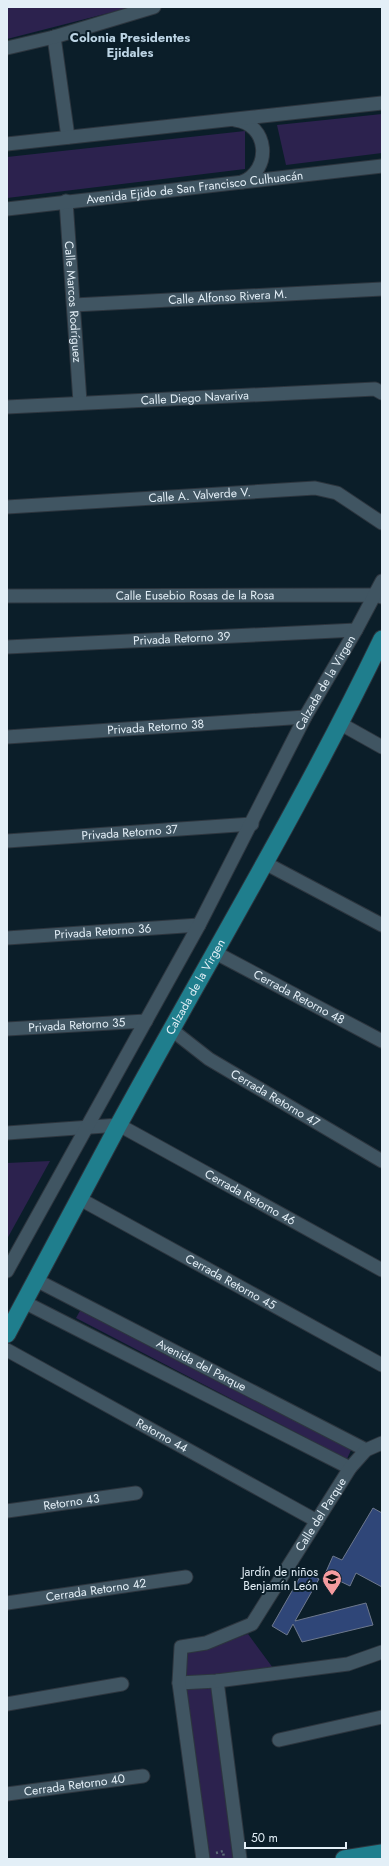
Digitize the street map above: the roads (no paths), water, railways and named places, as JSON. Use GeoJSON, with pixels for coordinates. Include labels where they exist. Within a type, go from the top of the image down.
{"type":"FeatureCollection","features":[{"type":"Feature","properties":{"kind":"main road","name":"Calzada de la Virgen"},"geometry":{"type":"LineString","coordinates":[[7,1334],[119,1125],[216,953],[341,724],[382,639]]}},
{"type":"Feature","properties":{"kind":"main road"},"geometry":{"type":"LineString","coordinates":[[344,1859],[382,1854]]}},
{"type":"Feature","properties":{"kind":"street"},"geometry":{"type":"LineString","coordinates":[[7,48],[54,37],[154,7]]}},
{"type":"Feature","properties":{"kind":"street"},"geometry":{"type":"LineString","coordinates":[[54,37],[68,138]]}},
{"type":"Feature","properties":{"kind":"street"},"geometry":{"type":"LineString","coordinates":[[7,144],[382,103]]}},
{"type":"Feature","properties":{"kind":"street"},"geometry":{"type":"LineString","coordinates":[[224,120],[238,120],[250,126],[260,136],[263,149],[261,164],[258,170],[246,180],[232,184]]}},
{"type":"Feature","properties":{"kind":"street","name":"Avenida Ejido de San Francisco Culhuacán"},"geometry":{"type":"LineString","coordinates":[[7,209],[66,201],[232,184],[382,166]]}},
{"type":"Feature","properties":{"kind":"street","name":"Calle Marcos Rodríguez"},"geometry":{"type":"LineString","coordinates":[[66,201],[80,402]]}},
{"type":"Feature","properties":{"kind":"street","name":"Calle Alfonso Rivera M."},"geometry":{"type":"LineString","coordinates":[[74,305],[382,289]]}},
{"type":"Feature","properties":{"kind":"street","name":"Calle Diego Navariva"},"geometry":{"type":"LineString","coordinates":[[7,407],[80,402],[375,389],[382,393]]}},
{"type":"Feature","properties":{"kind":"street","name":"Calle A. Valverde V."},"geometry":{"type":"LineString","coordinates":[[7,507],[315,488],[337,493],[382,523]]}},
{"type":"Feature","properties":{"kind":"street","name":"Calzada de la Virgen"},"geometry":{"type":"LineString","coordinates":[[7,1271],[199,925],[252,824],[305,717],[356,630],[379,596],[382,581]]}},
{"type":"Feature","properties":{"kind":"street","name":"Calle Eusebio Rosas de la Rosa"},"geometry":{"type":"LineString","coordinates":[[7,596],[379,596]]}},
{"type":"Feature","properties":{"kind":"street","name":"Privada Retorno 39"},"geometry":{"type":"LineString","coordinates":[[7,647],[356,630]]}},
{"type":"Feature","properties":{"kind":"street","name":"Privada Retorno 38"},"geometry":{"type":"LineString","coordinates":[[7,737],[305,717]]}},
{"type":"Feature","properties":{"kind":"street"},"geometry":{"type":"LineString","coordinates":[[341,724],[382,748]]}},
{"type":"Feature","properties":{"kind":"street","name":"Privada Retorno 37"},"geometry":{"type":"LineString","coordinates":[[7,841],[252,824]]}},
{"type":"Feature","properties":{"kind":"street"},"geometry":{"type":"LineString","coordinates":[[265,863],[382,924]]}},
{"type":"Feature","properties":{"kind":"street","name":"Privada Retorno 36"},"geometry":{"type":"LineString","coordinates":[[7,938],[199,925]]}},
{"type":"Feature","properties":{"kind":"street","name":"Cerrada Retorno 48"},"geometry":{"type":"LineString","coordinates":[[216,953],[382,1041]]}},
{"type":"Feature","properties":{"kind":"street","name":"Privada Retorno 35"},"geometry":{"type":"LineString","coordinates":[[7,1029],[146,1021]]}},
{"type":"Feature","properties":{"kind":"street","name":"Cerrada Retorno 47"},"geometry":{"type":"LineString","coordinates":[[172,1030],[209,1059],[382,1161]]}},
{"type":"Feature","properties":{"kind":"street"},"geometry":{"type":"LineString","coordinates":[[7,1134],[119,1125]]}},
{"type":"Feature","properties":{"kind":"street","name":"Cerrada Retorno 46"},"geometry":{"type":"LineString","coordinates":[[119,1125],[382,1270]]}},
{"type":"Feature","properties":{"kind":"street","name":"Cerrada Retorno 45"},"geometry":{"type":"LineString","coordinates":[[80,1199],[382,1365]]}},
{"type":"Feature","properties":{"kind":"street","name":"Avenida del Parque"},"geometry":{"type":"LineString","coordinates":[[36,1280],[366,1450]]}},
{"type":"Feature","properties":{"kind":"street","name":"Avenida del Parque"},"geometry":{"type":"LineString","coordinates":[[24,1302],[350,1468]]}},
{"type":"Feature","properties":{"kind":"street","name":"Retorno 44"},"geometry":{"type":"LineString","coordinates":[[7,1350],[317,1521]]}},
{"type":"Feature","properties":{"kind":"street","name":"Calle del Parque"},"geometry":{"type":"LineString","coordinates":[[203,1859],[179,1684],[181,1647],[206,1643],[252,1624],[350,1468],[366,1450],[382,1442]]}},
{"type":"Feature","properties":{"kind":"street","name":"Retorno 43"},"geometry":{"type":"LineString","coordinates":[[7,1512],[136,1493]]}},
{"type":"Feature","properties":{"kind":"street","name":"Cerrada Retorno 42"},"geometry":{"type":"LineString","coordinates":[[7,1603],[186,1577]]}},
{"type":"Feature","properties":{"kind":"street"},"geometry":{"type":"LineString","coordinates":[[179,1684],[217,1681],[348,1664],[382,1652]]}},
{"type":"Feature","properties":{"kind":"street"},"geometry":{"type":"LineString","coordinates":[[217,1681],[240,1859]]}},
{"type":"Feature","properties":{"kind":"street"},"geometry":{"type":"LineString","coordinates":[[7,1704],[122,1684]]}},
{"type":"Feature","properties":{"kind":"street"},"geometry":{"type":"LineString","coordinates":[[280,1740],[382,1717]]}},
{"type":"Feature","properties":{"kind":"street","name":"Cerrada Retorno 40"},"geometry":{"type":"LineString","coordinates":[[7,1794],[143,1776]]}},
{"type":"Feature","properties":{"kind":"place","name":"Jardín de niños Benjamín León"},"geometry":{"type":"Point","coordinates":[332,1596]}},
{"type":"Feature","properties":{"kind":"district","name":"Colonia Presidentes Ejidales"},"geometry":{"type":"Point","coordinates":[130,44]}}]}
